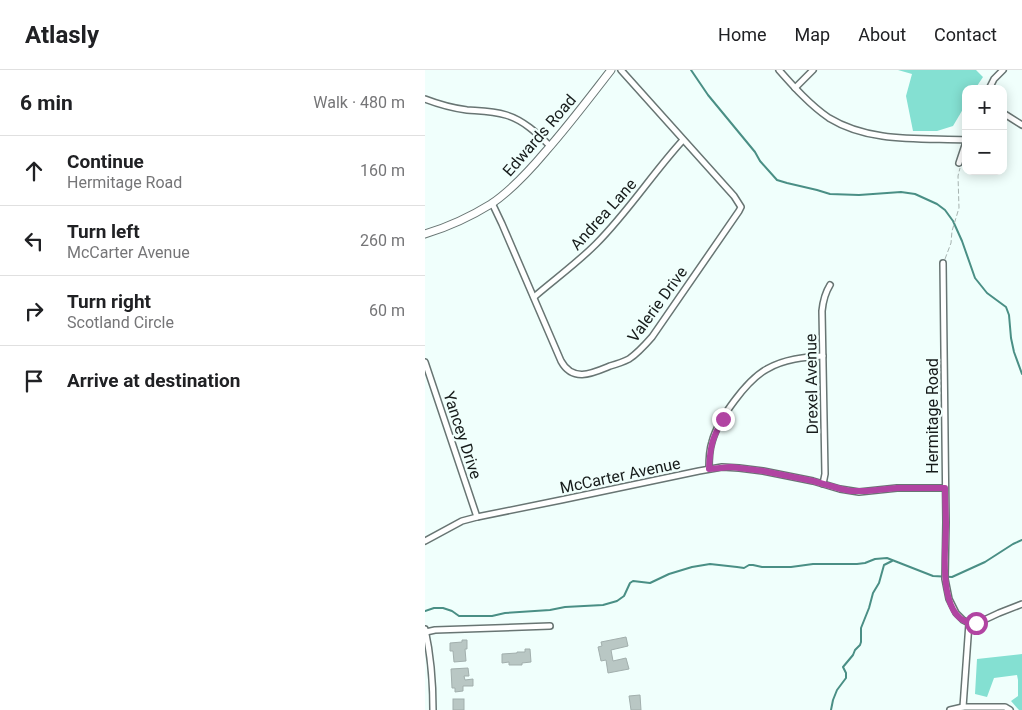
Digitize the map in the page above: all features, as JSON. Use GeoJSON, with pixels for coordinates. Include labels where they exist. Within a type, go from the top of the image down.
{"type":"FeatureCollection","features":[{"type":"Feature","properties":{"kind":"street","name":"Edwards Road"},"geometry":{"type":"LineString","coordinates":[[425,234],[456,223],[492,203],[520,179],[550,146],[611,70]]}},
{"type":"Feature","properties":{"kind":"street","name":"Valerie Drive"},"geometry":{"type":"LineString","coordinates":[[492,203],[503,224],[561,361],[566,368],[575,374],[586,374],[629,359],[644,346],[741,207],[734,196],[621,70]]}},
{"type":"Feature","properties":{"kind":"street"},"geometry":{"type":"LineString","coordinates":[[779,70],[817,109],[843,125],[861,132],[913,139],[962,141]]}},
{"type":"Feature","properties":{"kind":"street"},"geometry":{"type":"LineString","coordinates":[[795,88],[813,70]]}},
{"type":"Feature","properties":{"kind":"street"},"geometry":{"type":"LineString","coordinates":[[991,85],[1003,70]]}},
{"type":"Feature","properties":{"kind":"street"},"geometry":{"type":"LineString","coordinates":[[425,99],[451,107],[497,112],[511,116],[532,129],[550,146]]}},
{"type":"Feature","properties":{"kind":"street"},"geometry":{"type":"LineString","coordinates":[[1007,116],[1022,125]]}},
{"type":"Feature","properties":{"kind":"street","name":"Andrea Lane"},"geometry":{"type":"LineString","coordinates":[[534,297],[597,243],[683,140]]}},
{"type":"Feature","properties":{"kind":"street"},"geometry":{"type":"LineString","coordinates":[[959,162],[962,153]]}},
{"type":"Feature","properties":{"kind":"street","name":"Hermitage Road"},"geometry":{"type":"LineString","coordinates":[[943,263],[945,576],[951,605],[955,612],[969,623]]}},
{"type":"Feature","properties":{"kind":"street","name":"Drexel Avenue"},"geometry":{"type":"LineString","coordinates":[[823,484],[825,474],[822,305],[830,285]]}},
{"type":"Feature","properties":{"kind":"street"},"geometry":{"type":"LineString","coordinates":[[709,469],[710,449],[714,436],[736,399],[759,374],[775,365],[807,357],[823,356]]}},
{"type":"Feature","properties":{"kind":"street","name":"Yancey Drive"},"geometry":{"type":"LineString","coordinates":[[425,362],[477,516]]}},
{"type":"Feature","properties":{"kind":"street","name":"McCarter Avenue"},"geometry":{"type":"LineString","coordinates":[[425,541],[462,521],[477,516],[722,467],[763,471],[859,492],[897,488],[945,488]]}},
{"type":"Feature","properties":{"kind":"street"},"geometry":{"type":"LineString","coordinates":[[963,706],[969,623],[976,623],[1022,604]]}},
{"type":"Feature","properties":{"kind":"street"},"geometry":{"type":"LineString","coordinates":[[433,710],[433,687],[425,630],[550,626]]}},
{"type":"Feature","properties":{"kind":"street"},"geometry":{"type":"LineString","coordinates":[[950,710],[963,706],[1005,707],[1010,710]]}},
{"type":"Feature","properties":{"kind":"path"},"geometry":{"type":"LineString","coordinates":[[943,263],[949,252],[952,231],[959,208],[959,162]]}},
{"type":"Feature","properties":{"kind":"green space"},"geometry":{"type":"Polygon","coordinates":[[[898,70],[976,70],[983,77],[978,85],[962,85],[962,111],[953,126],[937,131],[913,131],[906,96],[912,74],[898,70]]]}},
{"type":"Feature","properties":{"kind":"green space"},"geometry":{"type":"Polygon","coordinates":[[[1022,654],[1022,710],[1019,710],[1011,701],[1018,696],[1017,675],[994,678],[987,697],[975,694],[977,659],[1022,654]]]}},
{"type":"Feature","properties":{"kind":"building"},"geometry":{"type":"Polygon","coordinates":[[[626,637],[628,646],[611,650],[613,661],[626,658],[629,669],[608,673],[606,660],[601,661],[598,647],[602,646],[601,642],[626,637]]]}},
{"type":"Feature","properties":{"kind":"building"},"geometry":{"type":"Polygon","coordinates":[[[462,640],[467,640],[467,649],[465,649],[466,661],[454,662],[453,651],[450,651],[450,643],[462,642],[462,640]]]}},
{"type":"Feature","properties":{"kind":"building"},"geometry":{"type":"Polygon","coordinates":[[[525,649],[530,649],[531,662],[522,663],[522,665],[509,665],[509,662],[502,663],[502,654],[525,652],[525,649]]]}},
{"type":"Feature","properties":{"kind":"building"},"geometry":{"type":"Polygon","coordinates":[[[468,668],[469,676],[464,676],[465,680],[473,679],[473,686],[463,686],[463,691],[455,692],[455,688],[452,688],[451,669],[468,668]]]}},
{"type":"Feature","properties":{"kind":"building"},"geometry":{"type":"Polygon","coordinates":[[[640,695],[641,710],[631,710],[629,696],[640,695]]]}},
{"type":"Feature","properties":{"kind":"building"},"geometry":{"type":"Polygon","coordinates":[[[453,699],[464,699],[464,710],[453,710],[453,699]]]}},
{"type":"Feature","properties":{"kind":"waterway"},"geometry":{"type":"LineString","coordinates":[[691,70],[708,95],[777,180],[830,194],[859,195],[901,192],[915,194],[937,204],[945,210],[953,221],[962,241],[975,278],[987,293],[1006,307],[1009,315],[1014,352],[1022,374]]}},
{"type":"Feature","properties":{"kind":"waterway"},"geometry":{"type":"LineString","coordinates":[[425,611],[443,608],[459,616],[492,616],[565,607],[603,605],[617,601],[624,596],[630,583],[633,581],[650,583],[669,574],[710,564],[744,568],[749,565],[791,567],[813,564],[857,564],[887,558],[933,576],[952,577],[985,562],[1022,540]]}},
{"type":"Feature","properties":{"kind":"waterway"},"geometry":{"type":"LineString","coordinates":[[831,710],[837,690],[846,678],[843,667],[860,645],[861,628],[884,565],[892,561]]}},
{"type":"Feature","properties":{"kind":"route"},"geometry":{"type":"LineString","coordinates":[[723,419],[716,430],[710,449],[709,469],[731,467],[763,471],[859,492],[897,488],[945,488],[945,579],[949,599],[955,612],[963,620],[969,623],[976,623]]}}]}
